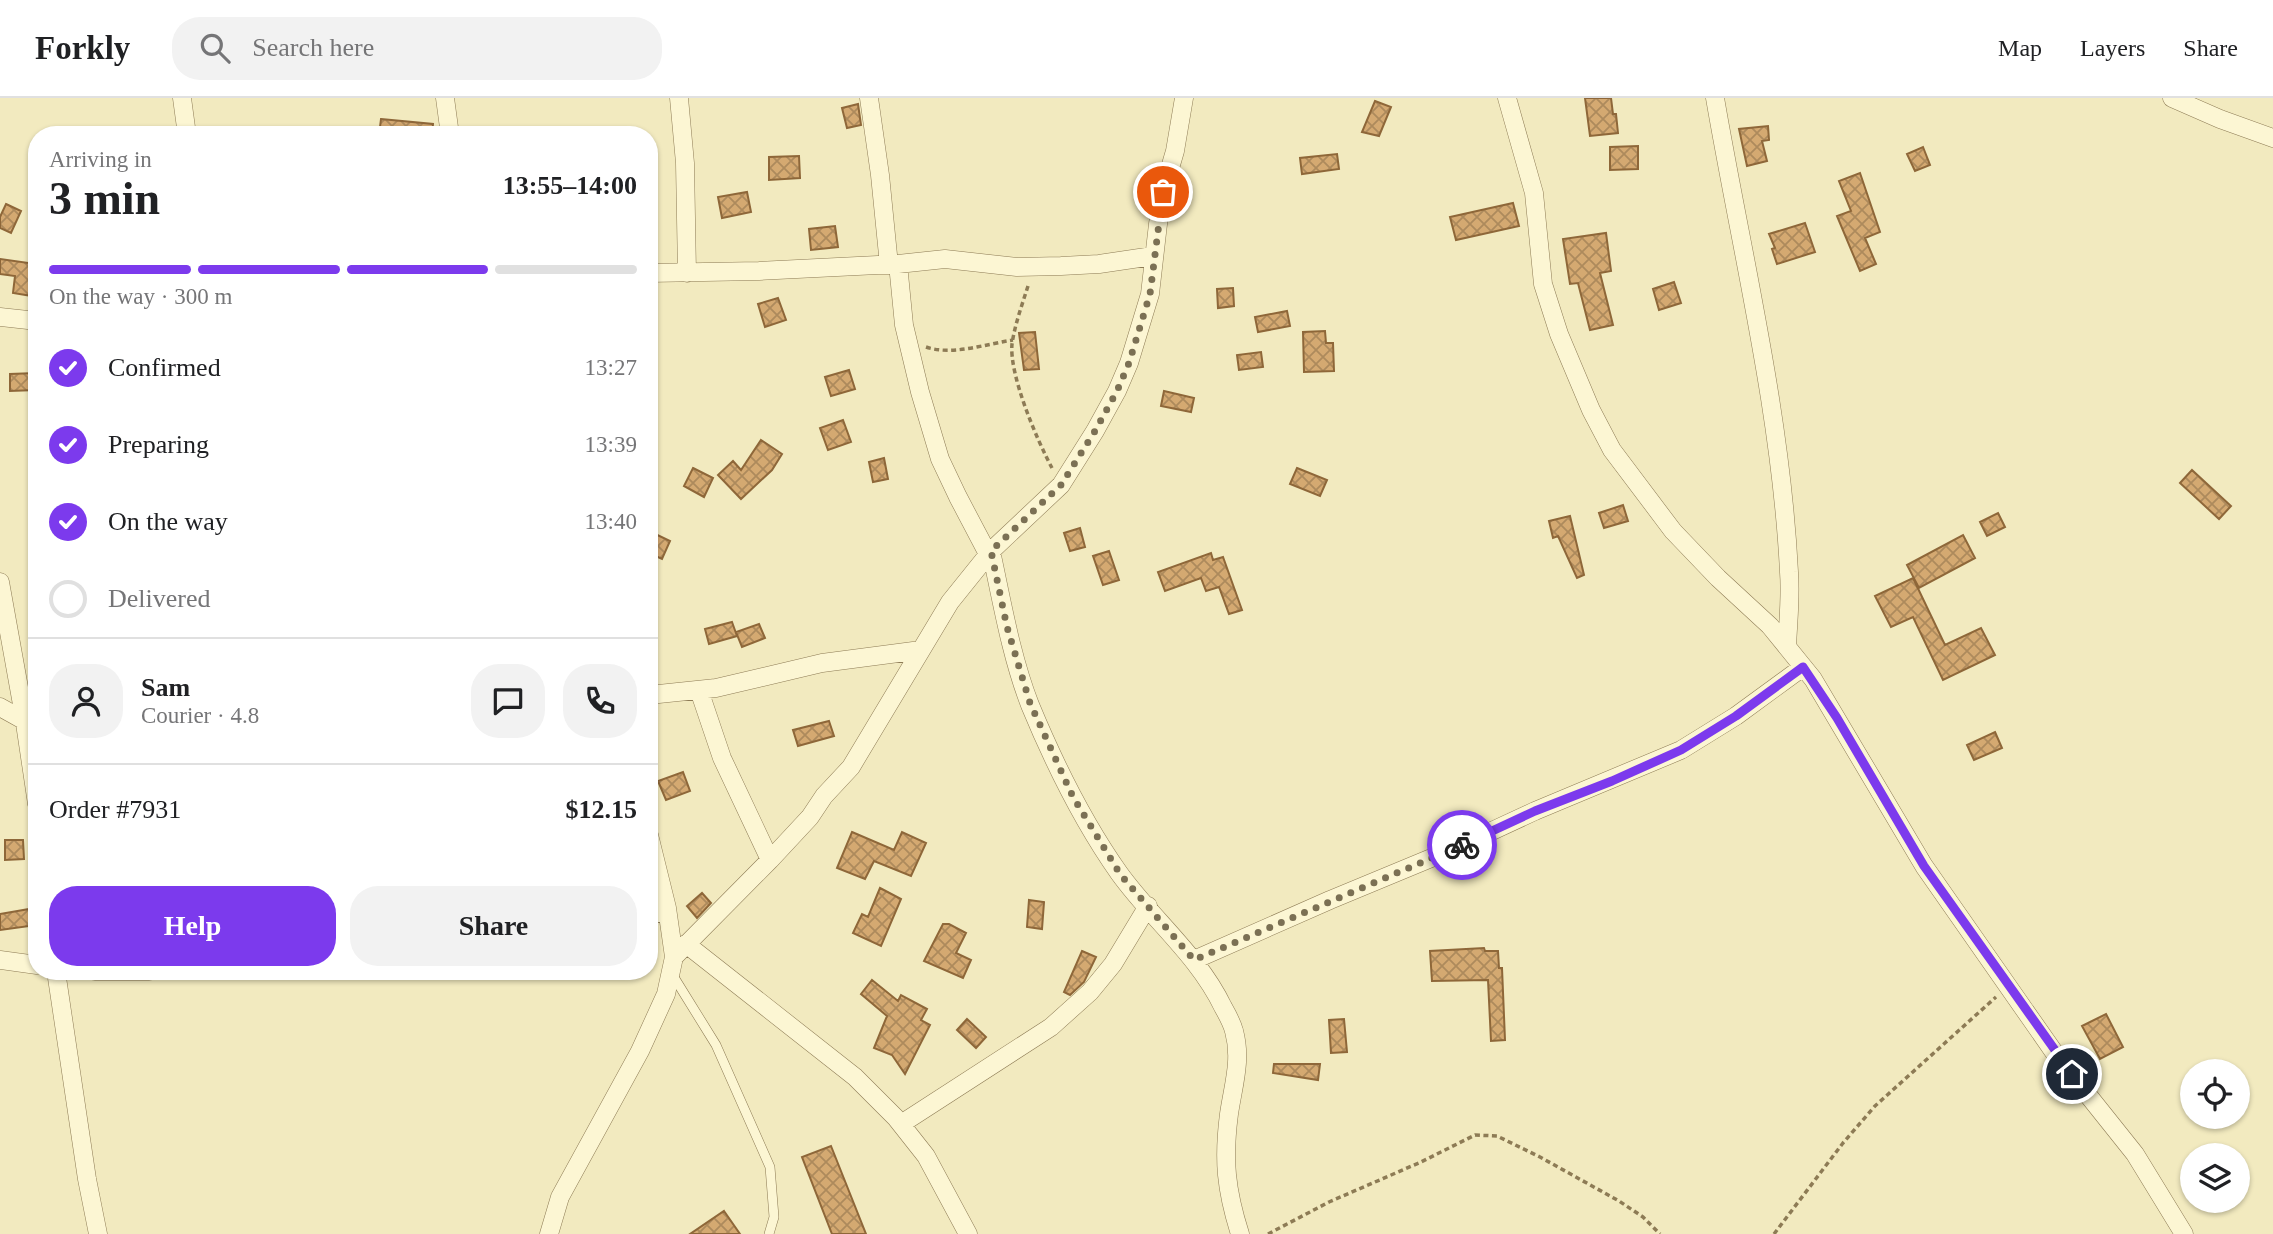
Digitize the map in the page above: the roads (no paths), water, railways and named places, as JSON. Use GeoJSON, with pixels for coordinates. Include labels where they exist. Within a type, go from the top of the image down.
{"type":"FeatureCollection","features":[{"type":"Feature","properties":{"kind":"street"},"geometry":{"type":"LineString","coordinates":[[182,98],[186,126]]}},
{"type":"Feature","properties":{"kind":"street"},"geometry":{"type":"LineString","coordinates":[[445,98],[449,126]]}},
{"type":"Feature","properties":{"kind":"street"},"geometry":{"type":"LineString","coordinates":[[679,98],[685,163],[687,273]]}},
{"type":"Feature","properties":{"kind":"street"},"geometry":{"type":"LineString","coordinates":[[869,98],[893,264],[906,337],[920,392],[940,459],[958,497],[990,552],[1007,627],[1030,703],[1073,797],[1120,874],[1194,960],[1215,989],[1234,1030],[1238,1069],[1229,1113],[1225,1159],[1227,1189],[1240,1234]]}},
{"type":"Feature","properties":{"kind":"street"},"geometry":{"type":"LineString","coordinates":[[549,1234],[560,1197],[640,1051],[666,994],[677,958],[810,817],[824,796],[851,766],[950,602],[990,552],[1061,485],[1095,431],[1129,363],[1150,294],[1163,192],[1175,151],[1184,98]]}},
{"type":"Feature","properties":{"kind":"street"},"geometry":{"type":"LineString","coordinates":[[1507,98],[1534,193],[1543,284],[1559,334],[1591,410],[1612,450],[1673,531],[1770,626],[1803,667],[1837,718],[1924,866],[2056,1055],[2135,1154],[2184,1234]]}},
{"type":"Feature","properties":{"kind":"street"},"geometry":{"type":"LineString","coordinates":[[1714,98],[1758,325],[1775,434],[1790,575],[1787,647]]}},
{"type":"Feature","properties":{"kind":"street"},"geometry":{"type":"LineString","coordinates":[[2172,98],[2273,138]]}},
{"type":"Feature","properties":{"kind":"street"},"geometry":{"type":"LineString","coordinates":[[658,273],[893,264],[945,259],[1033,266],[1099,264],[1153,257]]}},
{"type":"Feature","properties":{"kind":"street"},"geometry":{"type":"LineString","coordinates":[[0,317],[28,320]]}},
{"type":"Feature","properties":{"kind":"street"},"geometry":{"type":"LineString","coordinates":[[0,582],[28,742]]}},
{"type":"Feature","properties":{"kind":"street"},"geometry":{"type":"LineString","coordinates":[[658,694],[699,690],[821,663],[921,649]]}},
{"type":"Feature","properties":{"kind":"street"},"geometry":{"type":"LineString","coordinates":[[1194,960],[1681,750],[1736,716],[1803,667]]}},
{"type":"Feature","properties":{"kind":"street"},"geometry":{"type":"LineString","coordinates":[[18,680],[28,681]]}},
{"type":"Feature","properties":{"kind":"street"},"geometry":{"type":"LineString","coordinates":[[699,690],[722,758],[770,860]]}},
{"type":"Feature","properties":{"kind":"street"},"geometry":{"type":"LineString","coordinates":[[0,707],[25,721]]}},
{"type":"Feature","properties":{"kind":"street"},"geometry":{"type":"LineString","coordinates":[[658,873],[677,958],[855,1077],[901,1124],[926,1156],[968,1234]]}},
{"type":"Feature","properties":{"kind":"street"},"geometry":{"type":"LineString","coordinates":[[901,1124],[1052,1027],[1090,992],[1113,964],[1148,906]]}},
{"type":"Feature","properties":{"kind":"street"},"geometry":{"type":"LineString","coordinates":[[658,913],[667,911]]}},
{"type":"Feature","properties":{"kind":"street"},"geometry":{"type":"LineString","coordinates":[[0,960],[28,964]]}},
{"type":"Feature","properties":{"kind":"street"},"geometry":{"type":"LineString","coordinates":[[57,980],[97,1234]]}},
{"type":"Feature","properties":{"kind":"lane"},"geometry":{"type":"LineString","coordinates":[[677,958],[770,1167],[775,1217],[769,1234]]}}]}
